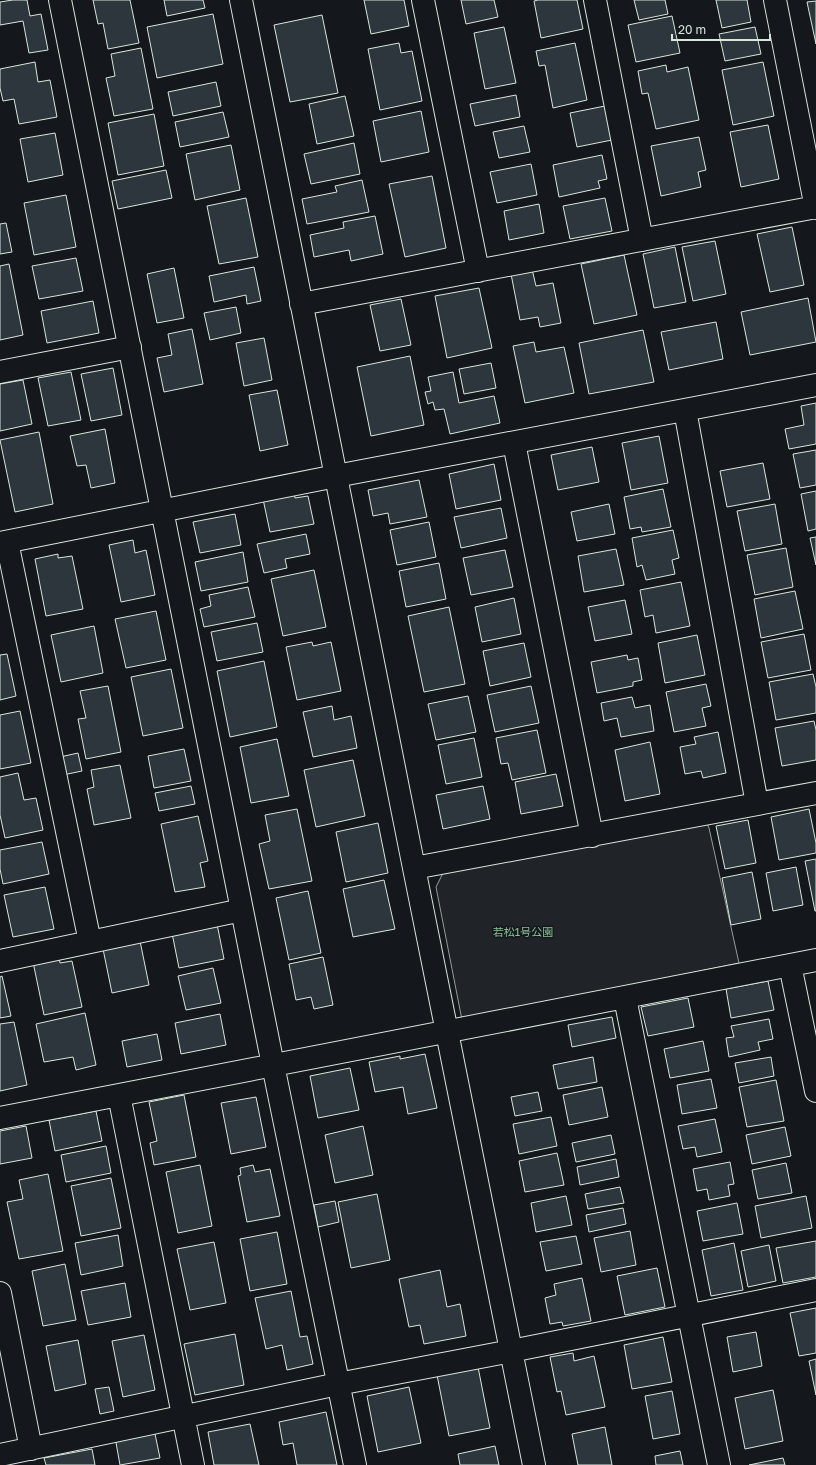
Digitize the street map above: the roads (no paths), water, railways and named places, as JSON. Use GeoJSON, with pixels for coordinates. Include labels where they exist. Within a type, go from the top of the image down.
{"type":"FeatureCollection","features":[{"type":"Feature","properties":{"kind":"street"},"geometry":{"type":"LineString","coordinates":[[60,0],[273,1064],[355,1465]]}},
{"type":"Feature","properties":{"kind":"street"},"geometry":{"type":"LineString","coordinates":[[241,0],[534,1465]]}},
{"type":"Feature","properties":{"kind":"street"},"geometry":{"type":"LineString","coordinates":[[423,0],[478,272]]}},
{"type":"Feature","properties":{"kind":"street"},"geometry":{"type":"LineString","coordinates":[[595,0],[642,240]]}},
{"type":"Feature","properties":{"kind":"street"},"geometry":{"type":"LineString","coordinates":[[301,304],[478,272],[816,207],[774,0]]}},
{"type":"Feature","properties":{"kind":"street"},"geometry":{"type":"LineString","coordinates":[[0,372],[130,348]]}},
{"type":"Feature","properties":{"kind":"street"},"geometry":{"type":"LineString","coordinates":[[90,942],[3,542],[336,476],[816,385]]}},
{"type":"Feature","properties":{"kind":"street"},"geometry":{"type":"LineString","coordinates":[[685,410],[757,804]]}},
{"type":"Feature","properties":{"kind":"street"},"geometry":{"type":"LineString","coordinates":[[514,443],[592,836]]}},
{"type":"Feature","properties":{"kind":"street"},"geometry":{"type":"LineString","coordinates":[[414,868],[816,793]]}},
{"type":"Feature","properties":{"kind":"street"},"geometry":{"type":"LineString","coordinates":[[0,961],[242,910]]}},
{"type":"Feature","properties":{"kind":"street"},"geometry":{"type":"LineString","coordinates":[[0,1118],[816,960]]}},
{"type":"Feature","properties":{"kind":"street"},"geometry":{"type":"LineString","coordinates":[[790,965],[816,1091]]}},
{"type":"Feature","properties":{"kind":"street"},"geometry":{"type":"LineString","coordinates":[[625,998],[719,1465]]}},
{"type":"Feature","properties":{"kind":"street"},"geometry":{"type":"LineString","coordinates":[[120,1095],[193,1465]]}},
{"type":"Feature","properties":{"kind":"street"},"geometry":{"type":"LineString","coordinates":[[0,1455],[338,1384],[816,1290]]}},
{"type":"Feature","properties":{"kind":"street"},"geometry":{"type":"LineString","coordinates":[[0,1293],[31,1449]]}},
{"type":"Feature","properties":{"kind":"park label","name":"若松1号公園"},"geometry":{"type":"Point","coordinates":[523,932]}}]}
